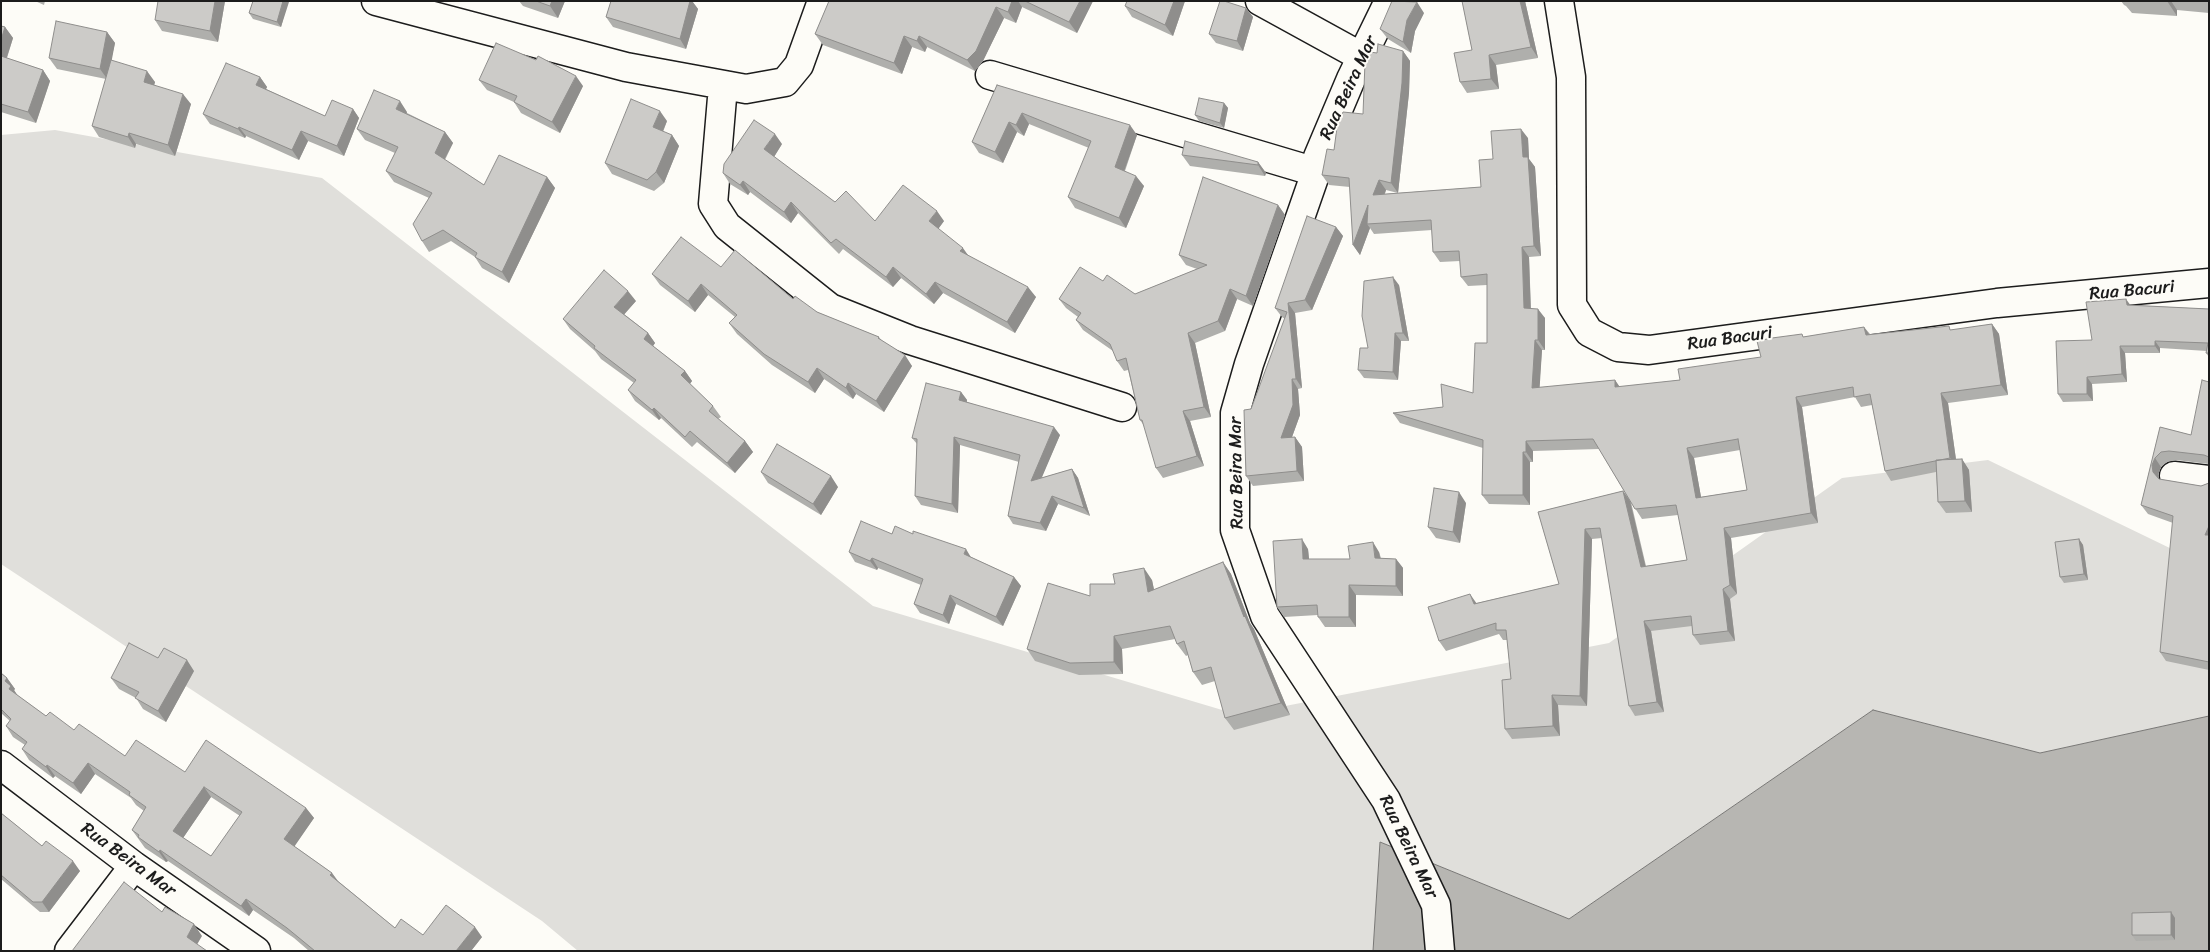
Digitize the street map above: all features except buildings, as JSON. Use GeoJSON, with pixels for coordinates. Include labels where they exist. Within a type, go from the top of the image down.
{"type":"FeatureCollection","features":[{"type":"Feature","properties":{"kind":"street"},"geometry":{"type":"LineString","coordinates":[[376,1],[626,67],[746,89],[785,82],[799,65],[822,1]]}},
{"type":"Feature","properties":{"kind":"street"},"geometry":{"type":"LineString","coordinates":[[1260,1],[1362,57]]}},
{"type":"Feature","properties":{"kind":"street","name":"Rua Beira Mar"},"geometry":{"type":"LineString","coordinates":[[1389,1],[1321,149],[1316,172],[1249,364],[1235,413],[1235,530],[1265,616],[1386,800],[1436,904],[1440,951]]}},
{"type":"Feature","properties":{"kind":"street","name":"Rua Bacuri"},"geometry":{"type":"LineString","coordinates":[[1559,1],[1571,77],[1572,305],[1589,332],[1618,347],[1649,350],[1997,303],[2209,284]]}},
{"type":"Feature","properties":{"kind":"street"},"geometry":{"type":"LineString","coordinates":[[990,75],[1316,172]]}},
{"type":"Feature","properties":{"kind":"street"},"geometry":{"type":"LineString","coordinates":[[723,86],[713,204],[727,226],[830,308],[910,340],[1122,406]]}},
{"type":"Feature","properties":{"kind":"street"},"geometry":{"type":"LineString","coordinates":[[2174,476],[2209,480]]}},
{"type":"Feature","properties":{"kind":"street","name":"Rua Beira Mar"},"geometry":{"type":"LineString","coordinates":[[1,765],[134,866],[256,951]]}},
{"type":"Feature","properties":{"kind":"street"},"geometry":{"type":"LineString","coordinates":[[69,951],[134,866]]}},
{"type":"Feature","properties":{"kind":"shaded area"},"geometry":{"type":"Polygon","coordinates":[[[55,130],[322,178],[873,606],[1239,715],[1609,643],[1842,478],[1988,460],[2178,552],[2209,578],[2209,716],[2040,753],[1873,710],[1569,919],[1380,842],[1373,951],[578,951],[542,921],[1,564],[1,135],[55,130]]]}},
{"type":"Feature","properties":{"kind":"shaded area"},"geometry":{"type":"Polygon","coordinates":[[[1873,710],[2040,753],[2209,716],[2209,951],[1373,951],[1380,842],[1569,919],[1873,710]]]}}]}
